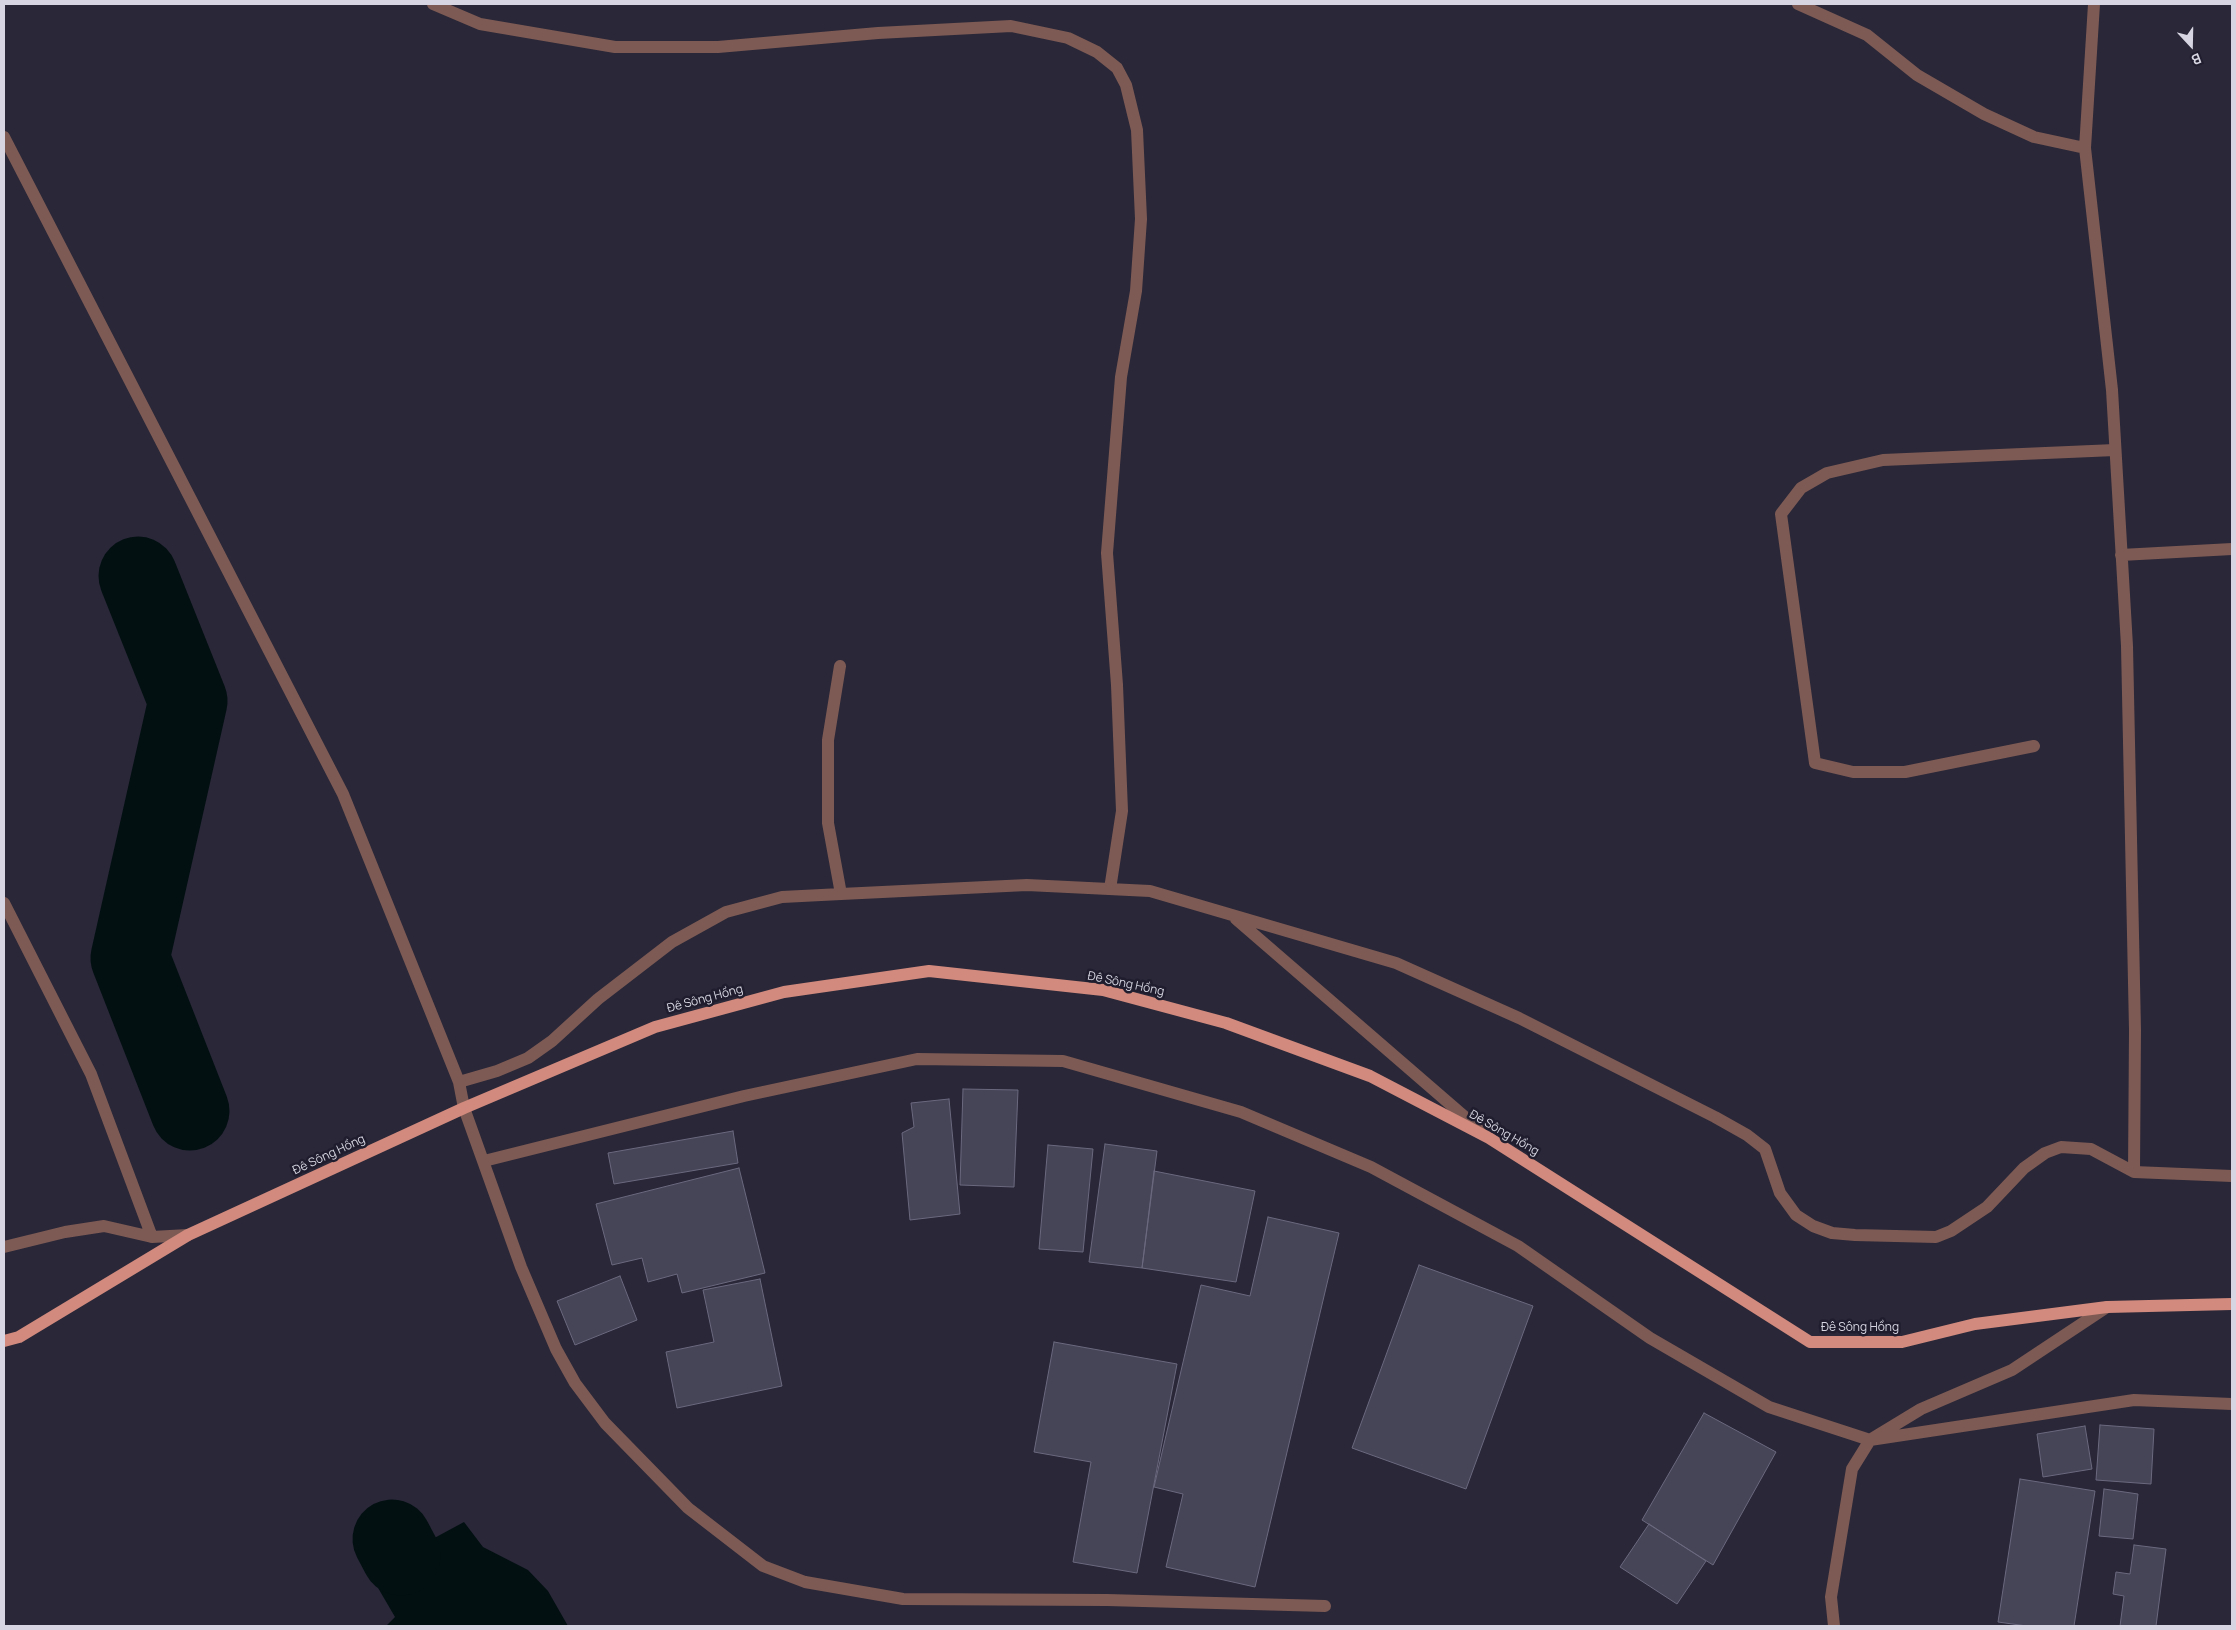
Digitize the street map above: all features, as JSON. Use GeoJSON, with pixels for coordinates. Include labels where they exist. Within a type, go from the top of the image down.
{"type":"FeatureCollection","features":[{"type":"Feature","properties":{"kind":"main road","name":"Đê Sông Hồng"},"geometry":{"type":"LineString","coordinates":[[4,1341],[19,1336],[188,1235],[464,1108],[655,1027],[784,992],[929,971],[1103,990],[1226,1023],[1370,1076],[1489,1138],[1810,1342],[1902,1342],[1975,1324],[2107,1307],[2232,1304]]}},
{"type":"Feature","properties":{"kind":"street"},"geometry":{"type":"LineString","coordinates":[[433,4],[480,24],[615,47],[718,48],[878,33],[1012,26],[1068,38],[1097,52],[1117,68],[1126,84],[1137,130],[1141,219],[1136,291],[1121,377],[1107,553],[1117,684],[1122,811],[1110,889]]}},
{"type":"Feature","properties":{"kind":"street"},"geometry":{"type":"LineString","coordinates":[[1798,4],[1867,35],[1917,75],[1984,114],[2034,137],[2085,148]]}},
{"type":"Feature","properties":{"kind":"street"},"geometry":{"type":"LineString","coordinates":[[2094,4],[2085,148],[2112,390],[2127,646],[2135,1030],[2134,1172]]}},
{"type":"Feature","properties":{"kind":"street"},"geometry":{"type":"LineString","coordinates":[[4,137],[342,794],[458,1082],[464,1108],[521,1267],[556,1348],[575,1382],[605,1423],[688,1508],[763,1566],[805,1582],[903,1599],[1106,1600],[1324,1606]]}},
{"type":"Feature","properties":{"kind":"street"},"geometry":{"type":"LineString","coordinates":[[2034,746],[1905,772],[1853,772],[1815,763],[1781,514],[1801,488],[1827,472],[1883,460],[2115,450]]}},
{"type":"Feature","properties":{"kind":"street"},"geometry":{"type":"LineString","coordinates":[[2122,555],[2232,549]]}},
{"type":"Feature","properties":{"kind":"street"},"geometry":{"type":"LineString","coordinates":[[840,666],[828,740],[828,823],[841,894]]}},
{"type":"Feature","properties":{"kind":"street"},"geometry":{"type":"LineString","coordinates":[[458,1082],[497,1071],[528,1058],[552,1041],[598,999],[672,942],[726,912],[782,897],[841,894],[1027,886],[1150,891],[1396,963],[1520,1018],[1747,1135],[1765,1149],[1780,1193],[1796,1215],[1813,1226],[1832,1233],[1936,1236],[1951,1231],[1987,1207],[2024,1168],[2044,1153],[2061,1147],[2091,1149],[2134,1172],[2232,1176]]}},
{"type":"Feature","properties":{"kind":"street"},"geometry":{"type":"LineString","coordinates":[[4,903],[91,1074],[152,1237]]}},
{"type":"Feature","properties":{"kind":"street"},"geometry":{"type":"LineString","coordinates":[[1234,917],[1489,1138]]}},
{"type":"Feature","properties":{"kind":"street"},"geometry":{"type":"LineString","coordinates":[[484,1161],[744,1096],[917,1059],[1063,1061],[1241,1112],[1371,1167],[1518,1246],[1650,1338],[1769,1407],[1870,1440],[2134,1400],[2232,1404]]}},
{"type":"Feature","properties":{"kind":"street"},"geometry":{"type":"LineString","coordinates":[[4,1248],[65,1232],[104,1226],[152,1237],[188,1235]]}},
{"type":"Feature","properties":{"kind":"street"},"geometry":{"type":"LineString","coordinates":[[1834,1626],[1831,1596],[1852,1469],[1870,1440],[1921,1409],[2012,1370],[2107,1307]]}},
{"type":"Feature","properties":{"kind":"shaded area"},"geometry":{"type":"Polygon","coordinates":[[[464,1522],[483,1547],[528,1570],[548,1591],[568,1626],[386,1626],[395,1617],[367,1569],[401,1556],[464,1522]]]}},
{"type":"Feature","properties":{"kind":"building"},"geometry":{"type":"Polygon","coordinates":[[[963,1089],[1018,1090],[1014,1187],[960,1185],[963,1089]]]}},
{"type":"Feature","properties":{"kind":"building"},"geometry":{"type":"Polygon","coordinates":[[[949,1099],[960,1214],[910,1220],[902,1133],[914,1127],[911,1103],[949,1099]]]}},
{"type":"Feature","properties":{"kind":"building"},"geometry":{"type":"Polygon","coordinates":[[[733,1131],[738,1163],[614,1184],[608,1153],[733,1131]]]}},
{"type":"Feature","properties":{"kind":"building"},"geometry":{"type":"Polygon","coordinates":[[[1105,1144],[1157,1151],[1142,1268],[1089,1262],[1105,1144]]]}},
{"type":"Feature","properties":{"kind":"building"},"geometry":{"type":"Polygon","coordinates":[[[1048,1145],[1093,1149],[1083,1252],[1039,1249],[1048,1145]]]}},
{"type":"Feature","properties":{"kind":"building"},"geometry":{"type":"Polygon","coordinates":[[[739,1168],[765,1273],[682,1293],[677,1274],[648,1282],[642,1258],[612,1265],[596,1204],[739,1168]]]}},
{"type":"Feature","properties":{"kind":"building"},"geometry":{"type":"Polygon","coordinates":[[[1154,1171],[1255,1191],[1236,1282],[1142,1268],[1154,1171]]]}},
{"type":"Feature","properties":{"kind":"building"},"geometry":{"type":"Polygon","coordinates":[[[1268,1217],[1339,1233],[1255,1587],[1166,1567],[1183,1494],[1154,1487],[1201,1285],[1250,1296],[1268,1217]]]}},
{"type":"Feature","properties":{"kind":"building"},"geometry":{"type":"Polygon","coordinates":[[[1419,1265],[1533,1306],[1466,1489],[1352,1448],[1419,1265]]]}},
{"type":"Feature","properties":{"kind":"building"},"geometry":{"type":"Polygon","coordinates":[[[620,1276],[637,1320],[575,1345],[557,1301],[620,1276]]]}},
{"type":"Feature","properties":{"kind":"building"},"geometry":{"type":"Polygon","coordinates":[[[760,1279],[782,1386],[677,1408],[666,1352],[714,1342],[703,1290],[760,1279]]]}},
{"type":"Feature","properties":{"kind":"building"},"geometry":{"type":"Polygon","coordinates":[[[1054,1342],[1177,1364],[1137,1573],[1073,1562],[1091,1462],[1034,1452],[1054,1342]]]}},
{"type":"Feature","properties":{"kind":"building"},"geometry":{"type":"Polygon","coordinates":[[[1704,1413],[1776,1452],[1713,1565],[1642,1520],[1704,1413]]]}},
{"type":"Feature","properties":{"kind":"building"},"geometry":{"type":"Polygon","coordinates":[[[2100,1425],[2154,1429],[2151,1484],[2096,1480],[2100,1425]]]}},
{"type":"Feature","properties":{"kind":"building"},"geometry":{"type":"Polygon","coordinates":[[[2085,1426],[2092,1469],[2043,1477],[2037,1434],[2085,1426]]]}},
{"type":"Feature","properties":{"kind":"building"},"geometry":{"type":"Polygon","coordinates":[[[2020,1479],[2095,1491],[2074,1626],[2027,1626],[1998,1622],[2020,1479]]]}},
{"type":"Feature","properties":{"kind":"building"},"geometry":{"type":"Polygon","coordinates":[[[2104,1489],[2138,1494],[2133,1539],[2099,1536],[2104,1489]]]}},
{"type":"Feature","properties":{"kind":"building"},"geometry":{"type":"Polygon","coordinates":[[[1649,1524],[1706,1561],[1677,1604],[1620,1567],[1649,1524]]]}},
{"type":"Feature","properties":{"kind":"building"},"geometry":{"type":"Polygon","coordinates":[[[2134,1545],[2166,1549],[2156,1626],[2120,1626],[2124,1596],[2113,1594],[2116,1572],[2130,1574],[2134,1545]]]}},
{"type":"Feature","properties":{"kind":"waterway"},"geometry":{"type":"LineString","coordinates":[[138,576],[188,701],[130,958],[190,1111]]}},
{"type":"Feature","properties":{"kind":"waterway"},"geometry":{"type":"LineString","coordinates":[[392,1539],[401,1556]]}}]}
